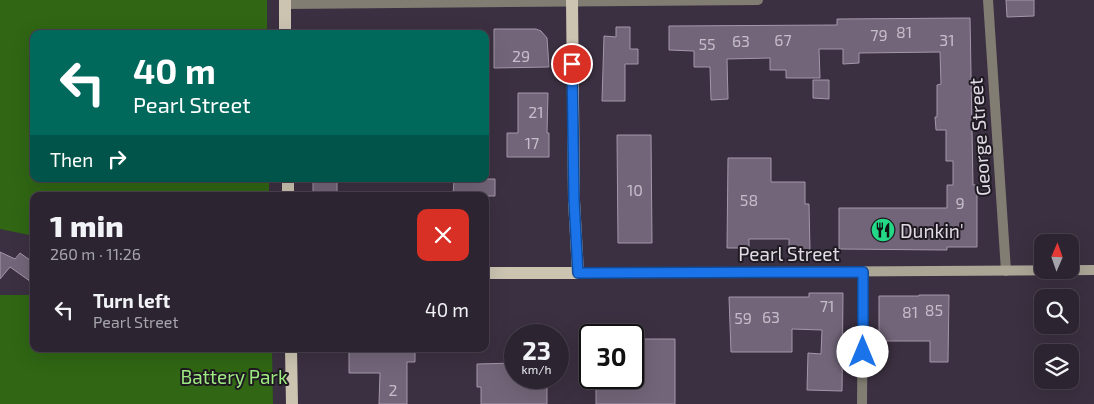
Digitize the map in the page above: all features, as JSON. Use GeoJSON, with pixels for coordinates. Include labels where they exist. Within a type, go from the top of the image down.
{"type":"FeatureCollection","features":[{"type":"Feature","properties":{"kind":"main road"},"geometry":{"type":"LineString","coordinates":[[572,1],[574,191],[578,273]]}},
{"type":"Feature","properties":{"kind":"main road"},"geometry":{"type":"LineString","coordinates":[[285,2],[285,30]]}},
{"type":"Feature","properties":{"kind":"main road","name":"Pearl Street"},"geometry":{"type":"LineString","coordinates":[[489,273],[1094,270]]}},
{"type":"Feature","properties":{"kind":"main road"},"geometry":{"type":"LineString","coordinates":[[291,352],[292,404]]}},
{"type":"Feature","properties":{"kind":"street"},"geometry":{"type":"LineString","coordinates":[[285,2],[758,0]]}},
{"type":"Feature","properties":{"kind":"street","name":"George Street"},"geometry":{"type":"LineString","coordinates":[[988,0],[1006,271]]}},
{"type":"Feature","properties":{"kind":"street"},"geometry":{"type":"LineString","coordinates":[[862,404],[863,272]]}},
{"type":"Feature","properties":{"kind":"green space"},"geometry":{"type":"Polygon","coordinates":[[[0,0],[267,0],[267,30],[30,30],[30,182],[269,182],[269,192],[30,192],[30,235],[0,229],[0,0]]]}},
{"type":"Feature","properties":{"kind":"green space","name":"Battery Park"},"geometry":{"type":"Polygon","coordinates":[[[0,295],[30,295],[30,352],[272,352],[273,404],[0,404],[0,295]]]}},
{"type":"Feature","properties":{"kind":"building"},"geometry":{"type":"Polygon","coordinates":[[[1006,0],[1034,0],[1034,16],[1007,17],[1006,0]]]}},
{"type":"Feature","properties":{"kind":"building"},"geometry":{"type":"Polygon","coordinates":[[[970,18],[973,185],[977,185],[977,247],[947,247],[947,250],[839,249],[839,208],[947,208],[947,185],[953,185],[953,161],[946,161],[946,130],[936,130],[937,85],[941,84],[940,52],[859,53],[859,63],[843,64],[843,49],[819,49],[820,78],[786,78],[786,70],[770,70],[770,58],[727,59],[728,99],[711,100],[710,67],[694,67],[694,51],[669,50],[669,26],[837,25],[837,19],[970,18]]]}},
{"type":"Feature","properties":{"kind":"building"},"geometry":{"type":"Polygon","coordinates":[[[616,27],[630,27],[630,49],[638,49],[638,64],[625,64],[625,101],[602,101],[604,36],[616,37],[616,27]]]}},
{"type":"Feature","properties":{"kind":"building"},"geometry":{"type":"Polygon","coordinates":[[[494,29],[536,29],[541,31],[547,38],[549,67],[494,68],[494,29]]]}},
{"type":"Feature","properties":{"kind":"building"},"geometry":{"type":"Polygon","coordinates":[[[813,80],[829,80],[829,99],[813,98],[813,80]]]}},
{"type":"Feature","properties":{"kind":"building"},"geometry":{"type":"Polygon","coordinates":[[[518,93],[548,93],[547,133],[549,133],[549,157],[507,157],[507,133],[518,133],[518,93]]]}},
{"type":"Feature","properties":{"kind":"building"},"geometry":{"type":"Polygon","coordinates":[[[617,135],[651,135],[652,243],[618,243],[617,135]]]}},
{"type":"Feature","properties":{"kind":"building"},"geometry":{"type":"Polygon","coordinates":[[[728,158],[771,158],[771,182],[805,182],[805,204],[809,204],[810,251],[789,251],[789,239],[749,239],[749,248],[727,248],[728,158]]]}},
{"type":"Feature","properties":{"kind":"building"},"geometry":{"type":"Polygon","coordinates":[[[489,179],[495,179],[495,196],[489,196],[489,192],[453,192],[454,182],[489,182],[489,179]]]}},
{"type":"Feature","properties":{"kind":"building"},"geometry":{"type":"Polygon","coordinates":[[[313,182],[337,182],[337,192],[313,192],[313,182]]]}},
{"type":"Feature","properties":{"kind":"building"},"geometry":{"type":"Polygon","coordinates":[[[0,252],[15,259],[20,253],[30,260],[30,281],[10,267],[0,279],[0,252]]]}},
{"type":"Feature","properties":{"kind":"building"},"geometry":{"type":"Polygon","coordinates":[[[809,293],[843,293],[842,391],[807,390],[808,353],[821,354],[822,330],[792,329],[792,352],[731,352],[729,297],[809,297],[809,293]]]}},
{"type":"Feature","properties":{"kind":"building"},"geometry":{"type":"Polygon","coordinates":[[[949,295],[948,362],[930,362],[930,341],[879,341],[879,296],[949,295]]]}},
{"type":"Feature","properties":{"kind":"building"},"geometry":{"type":"Polygon","coordinates":[[[644,339],[675,339],[675,404],[596,404],[596,389],[644,389],[644,339]]]}},
{"type":"Feature","properties":{"kind":"building"},"geometry":{"type":"Polygon","coordinates":[[[349,352],[415,352],[415,362],[407,362],[407,404],[379,404],[380,373],[349,373],[349,352]]]}},
{"type":"Feature","properties":{"kind":"building"},"geometry":{"type":"Polygon","coordinates":[[[504,363],[504,389],[547,389],[547,404],[481,404],[481,387],[477,387],[477,364],[504,363]]]}},
{"type":"Feature","properties":{"kind":"place","name":"Dunkin'"},"geometry":{"type":"Point","coordinates":[883,230]}},
{"type":"Feature","properties":{"kind":"route"},"geometry":{"type":"LineString","coordinates":[[572,64],[574,200],[578,273],[863,272],[863,352]]}}]}
